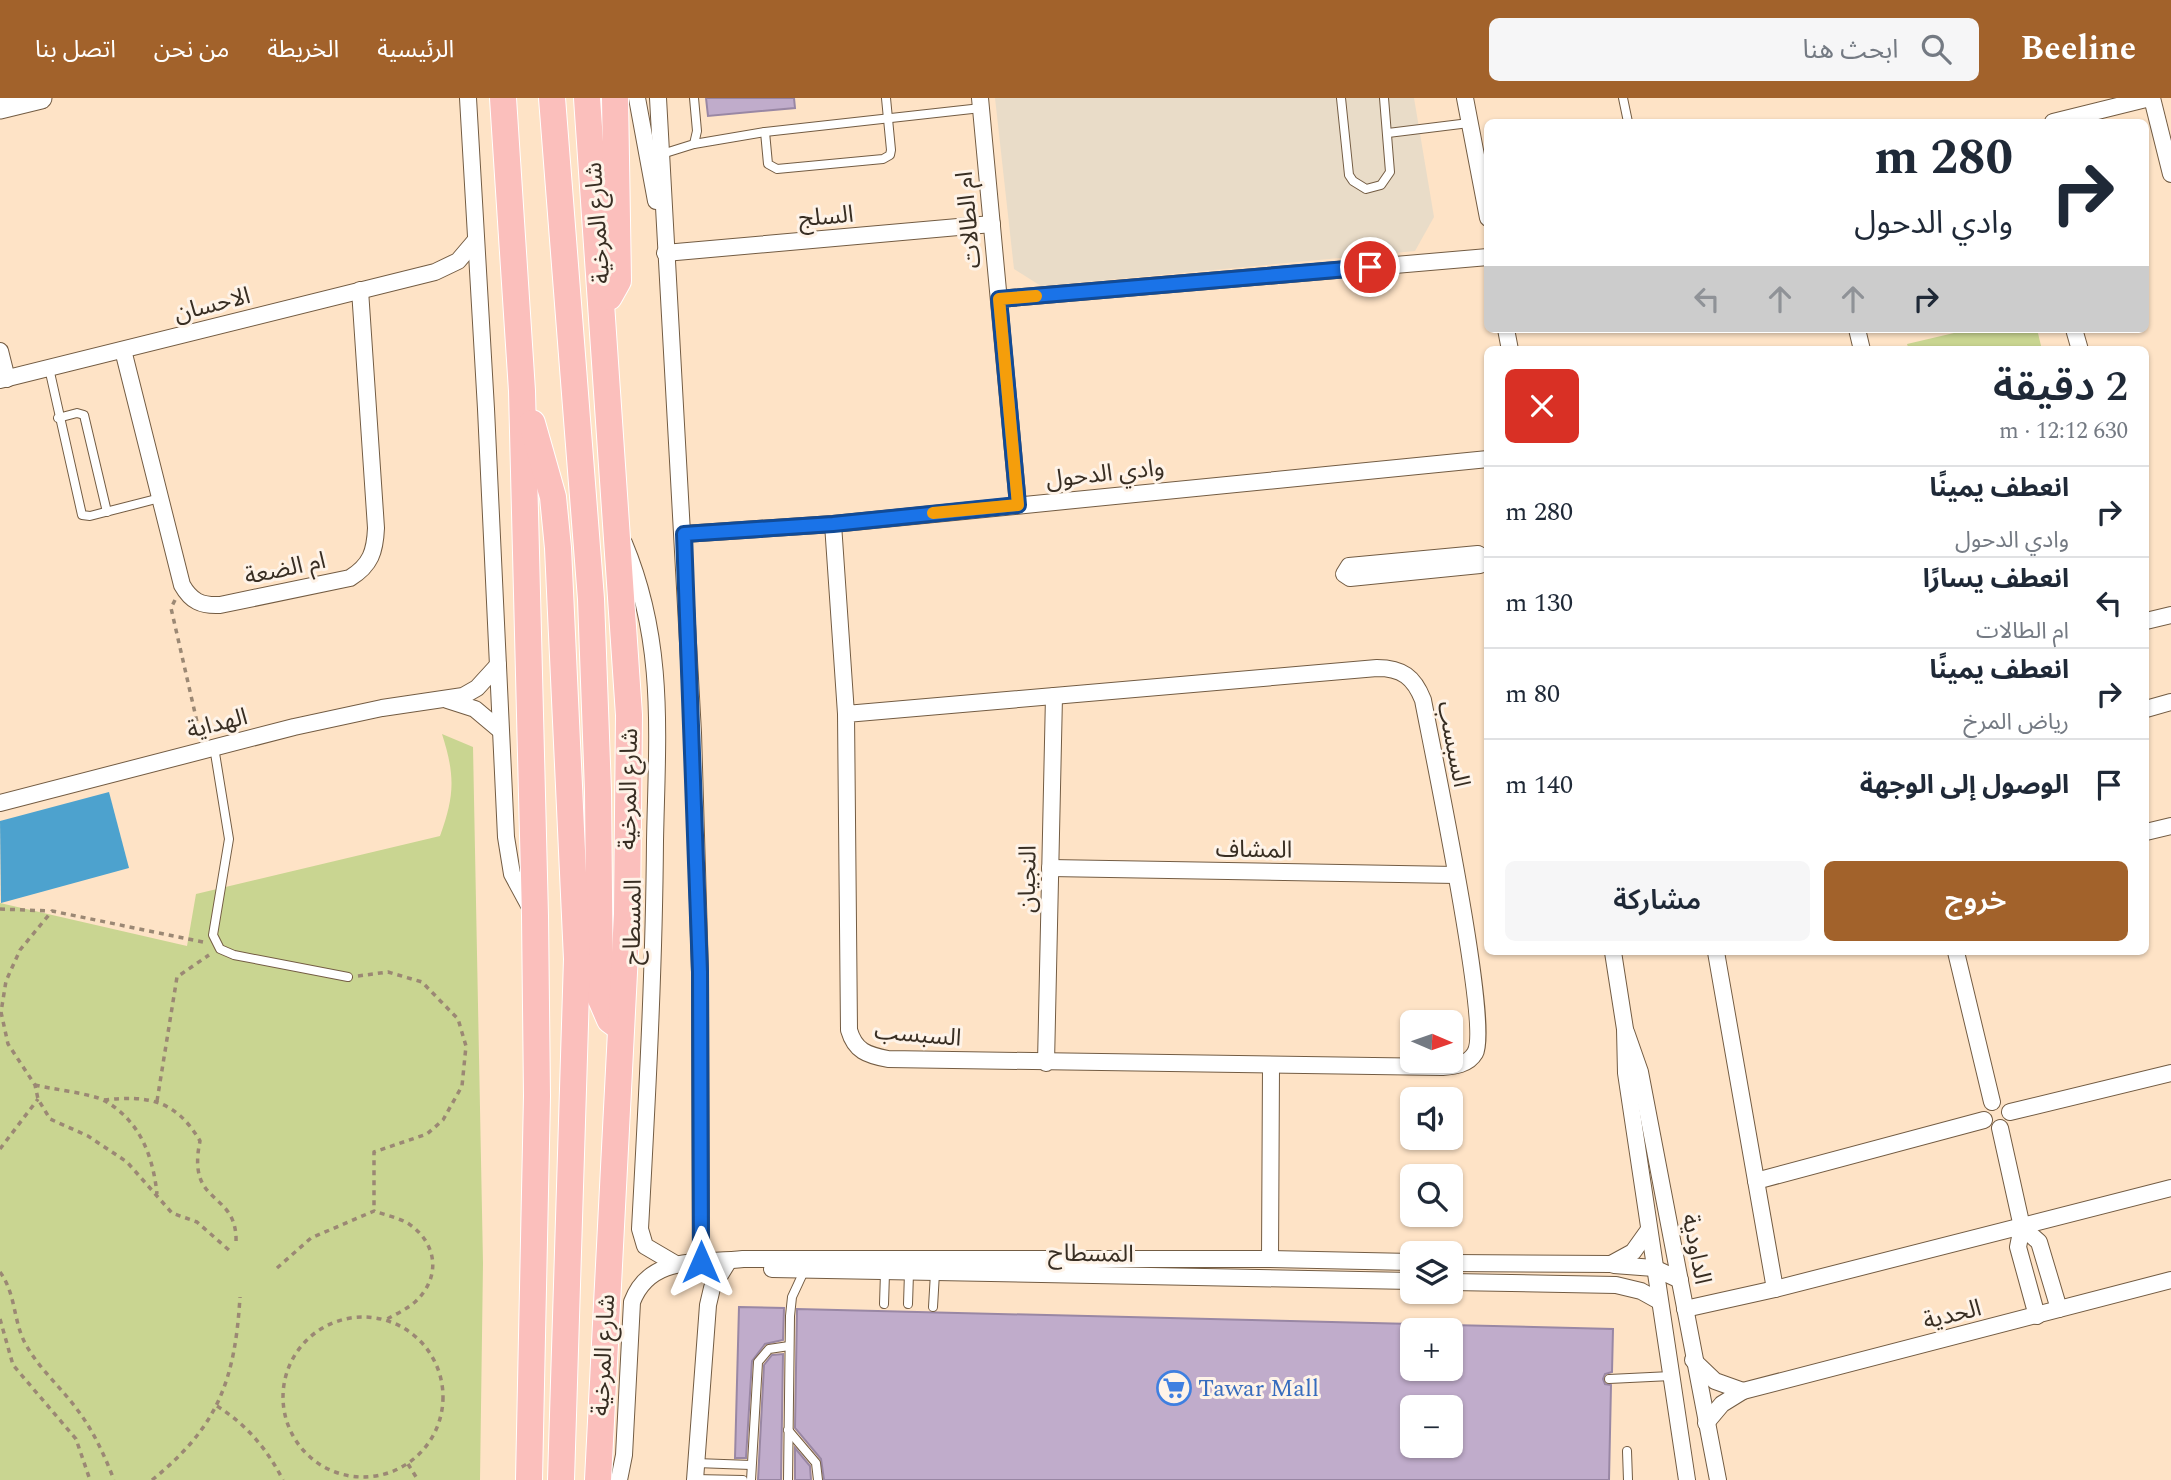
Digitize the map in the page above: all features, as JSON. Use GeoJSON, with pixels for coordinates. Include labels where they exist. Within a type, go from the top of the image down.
{"type":"FeatureCollection","features":[{"type":"Feature","properties":{"kind":"highway"},"geometry":{"type":"LineString","coordinates":[[503,98],[522,391],[535,916],[537,1096],[529,1480]]}},
{"type":"Feature","properties":{"kind":"highway"},"geometry":{"type":"LineString","coordinates":[[552,98],[591,612],[600,997],[603,1010],[621,1028]]}},
{"type":"Feature","properties":{"kind":"highway","name":"شارع المرخية"},"geometry":{"type":"LineString","coordinates":[[587,98],[629,715],[627,914],[598,1480]]}},
{"type":"Feature","properties":{"kind":"highway"},"geometry":{"type":"LineString","coordinates":[[603,303],[618,281],[615,98]]}},
{"type":"Feature","properties":{"kind":"highway"},"geometry":{"type":"LineString","coordinates":[[522,391],[553,497],[558,548],[577,959],[561,1480]]}},
{"type":"Feature","properties":{"kind":"street"},"geometry":{"type":"LineString","coordinates":[[0,108],[41,98]]}},
{"type":"Feature","properties":{"kind":"street"},"geometry":{"type":"LineString","coordinates":[[468,98],[508,859],[517,888],[535,916]]}},
{"type":"Feature","properties":{"kind":"street"},"geometry":{"type":"LineString","coordinates":[[637,98],[659,216],[664,222]]}},
{"type":"Feature","properties":{"kind":"street"},"geometry":{"type":"LineString","coordinates":[[658,98],[665,253],[684,534],[700,972],[701,1262]]}},
{"type":"Feature","properties":{"kind":"street"},"geometry":{"type":"LineString","coordinates":[[1465,98],[1484,198]]}},
{"type":"Feature","properties":{"kind":"street"},"geometry":{"type":"LineString","coordinates":[[2065,119],[2151,98],[2171,174]]}},
{"type":"Feature","properties":{"kind":"street","name":"ام الطالات"},"geometry":{"type":"LineString","coordinates":[[980,103],[1018,505]]}},
{"type":"Feature","properties":{"kind":"street","name":"السلج"},"geometry":{"type":"LineString","coordinates":[[665,253],[992,223]]}},
{"type":"Feature","properties":{"kind":"street","name":"الاحسان"},"geometry":{"type":"LineString","coordinates":[[4,379],[435,272],[458,261],[475,241]]}},
{"type":"Feature","properties":{"kind":"street"},"geometry":{"type":"LineString","coordinates":[[999,299],[1484,257]]}},
{"type":"Feature","properties":{"kind":"street","name":"الاحسان"},"geometry":{"type":"LineString","coordinates":[[435,272],[461,276],[477,284]]}},
{"type":"Feature","properties":{"kind":"street","name":"ام الضعة"},"geometry":{"type":"LineString","coordinates":[[182,585],[195,601],[207,606],[220,605],[350,578],[362,570],[372,558],[376,528],[360,290]]}},
{"type":"Feature","properties":{"kind":"street"},"geometry":{"type":"LineString","coordinates":[[123,349],[182,585]]}},
{"type":"Feature","properties":{"kind":"street"},"geometry":{"type":"LineString","coordinates":[[0,351],[4,379]]}},
{"type":"Feature","properties":{"kind":"street","name":"وادي الدحول"},"geometry":{"type":"LineString","coordinates":[[684,534],[833,524],[1484,459]]}},
{"type":"Feature","properties":{"kind":"street","name":"السبسب"},"geometry":{"type":"LineString","coordinates":[[833,524],[846,714],[849,1030],[853,1044],[862,1052],[888,1059],[1442,1067],[1468,1061],[1476,1053],[1480,1027],[1456,875],[1423,700],[1417,685],[1408,675],[1393,668],[846,714]]}},
{"type":"Feature","properties":{"kind":"street","name":"المسطاح"},"geometry":{"type":"LineString","coordinates":[[617,528],[638,579],[651,628],[657,698],[654,973],[640,1229],[645,1246],[674,1263]]}},
{"type":"Feature","properties":{"kind":"street"},"geometry":{"type":"LineString","coordinates":[[1418,565],[1478,554],[1484,557]]}},
{"type":"Feature","properties":{"kind":"street"},"geometry":{"type":"LineString","coordinates":[[2149,620],[2171,615]]}},
{"type":"Feature","properties":{"kind":"street","name":"الهداية"},"geometry":{"type":"LineString","coordinates":[[0,803],[209,748],[382,708],[447,700],[477,688],[498,665]]}},
{"type":"Feature","properties":{"kind":"street","name":"النجيان"},"geometry":{"type":"LineString","coordinates":[[1046,1063],[1054,695]]}},
{"type":"Feature","properties":{"kind":"street","name":"الهداية"},"geometry":{"type":"LineString","coordinates":[[447,700],[475,709],[500,730]]}},
{"type":"Feature","properties":{"kind":"street"},"geometry":{"type":"LineString","coordinates":[[2149,708],[2171,702]]}},
{"type":"Feature","properties":{"kind":"street"},"geometry":{"type":"LineString","coordinates":[[2149,831],[2171,826]]}},
{"type":"Feature","properties":{"kind":"street","name":"المشاف"},"geometry":{"type":"LineString","coordinates":[[1050,868],[1456,875]]}},
{"type":"Feature","properties":{"kind":"street","name":"الداودية"},"geometry":{"type":"LineString","coordinates":[[1613,955],[1625,1030],[1640,1072],[1718,1480]]}},
{"type":"Feature","properties":{"kind":"street"},"geometry":{"type":"LineString","coordinates":[[1717,955],[1775,1289]]}},
{"type":"Feature","properties":{"kind":"street"},"geometry":{"type":"LineString","coordinates":[[1957,955],[1992,1102]]}},
{"type":"Feature","properties":{"kind":"street","name":"الداودية"},"geometry":{"type":"LineString","coordinates":[[1625,1030],[1623,1052],[1687,1480]]}},
{"type":"Feature","properties":{"kind":"street"},"geometry":{"type":"LineString","coordinates":[[1270,1259],[1271,1066]]}},
{"type":"Feature","properties":{"kind":"street"},"geometry":{"type":"LineString","coordinates":[[2010,1112],[2171,1073]]}},
{"type":"Feature","properties":{"kind":"street"},"geometry":{"type":"LineString","coordinates":[[1992,1102],[2006,1104],[2010,1112],[2008,1122],[2000,1128],[1991,1127],[1984,1120],[1984,1111],[1992,1102]]}},
{"type":"Feature","properties":{"kind":"street"},"geometry":{"type":"LineString","coordinates":[[1756,1181],[1984,1120]]}},
{"type":"Feature","properties":{"kind":"street"},"geometry":{"type":"LineString","coordinates":[[2000,1128],[2022,1227],[2018,1247],[2037,1315]]}},
{"type":"Feature","properties":{"kind":"street"},"geometry":{"type":"LineString","coordinates":[[1685,1308],[1775,1289],[2171,1188]]}},
{"type":"Feature","properties":{"kind":"street"},"geometry":{"type":"LineString","coordinates":[[2022,1227],[2039,1242],[2059,1309]]}},
{"type":"Feature","properties":{"kind":"street"},"geometry":{"type":"LineString","coordinates":[[1611,1264],[1633,1252],[1648,1231]]}},
{"type":"Feature","properties":{"kind":"street","name":"المسطاح"},"geometry":{"type":"LineString","coordinates":[[619,1480],[624,1455],[632,1302],[637,1289],[648,1276],[674,1263],[729,1262],[743,1267],[1270,1259],[1400,1262]]}},
{"type":"Feature","properties":{"kind":"street"},"geometry":{"type":"LineString","coordinates":[[695,1474],[708,1305],[712,1288],[729,1262]]}},
{"type":"Feature","properties":{"kind":"street"},"geometry":{"type":"LineString","coordinates":[[1463,1263],[1611,1264],[1654,1268],[1680,1280]]}},
{"type":"Feature","properties":{"kind":"street","name":"المسطاح"},"geometry":{"type":"LineString","coordinates":[[806,1265],[885,1273],[1400,1281]]}},
{"type":"Feature","properties":{"kind":"street","name":"الحدية"},"geometry":{"type":"LineString","coordinates":[[1706,1423],[1722,1404],[1743,1391],[2171,1280]]}},
{"type":"Feature","properties":{"kind":"street"},"geometry":{"type":"LineString","coordinates":[[1463,1282],[1616,1285],[1642,1291],[1660,1301]]}},
{"type":"Feature","properties":{"kind":"street"},"geometry":{"type":"LineString","coordinates":[[1693,1360],[1715,1381],[1743,1391]]}},
{"type":"Feature","properties":{"kind":"lane"},"geometry":{"type":"LineString","coordinates":[[694,98],[697,131],[694,144]]}},
{"type":"Feature","properties":{"kind":"lane"},"geometry":{"type":"LineString","coordinates":[[765,131],[768,164],[777,169],[883,159],[890,155],[891,150],[886,98]]}},
{"type":"Feature","properties":{"kind":"lane"},"geometry":{"type":"LineString","coordinates":[[1341,98],[1349,175],[1359,186],[1374,188],[1387,179],[1390,172],[1384,98]]}},
{"type":"Feature","properties":{"kind":"lane"},"geometry":{"type":"LineString","coordinates":[[1623,98],[1627,119]]}},
{"type":"Feature","properties":{"kind":"lane"},"geometry":{"type":"LineString","coordinates":[[662,154],[694,144],[765,131],[888,118],[980,103]]}},
{"type":"Feature","properties":{"kind":"lane"},"geometry":{"type":"LineString","coordinates":[[1388,133],[1469,123]]}},
{"type":"Feature","properties":{"kind":"lane"},"geometry":{"type":"LineString","coordinates":[[49,368],[58,418],[82,514],[90,516],[160,498]]}},
{"type":"Feature","properties":{"kind":"lane"},"geometry":{"type":"LineString","coordinates":[[58,418],[77,413],[84,415],[107,512]]}},
{"type":"Feature","properties":{"kind":"lane"},"geometry":{"type":"LineString","coordinates":[[209,748],[229,839],[214,920],[217,946],[234,955],[348,977]]}},
{"type":"Feature","properties":{"kind":"lane"},"geometry":{"type":"LineString","coordinates":[[788,1480],[792,1297],[806,1265]]}},
{"type":"Feature","properties":{"kind":"lane"},"geometry":{"type":"LineString","coordinates":[[884,1304],[885,1273]]}},
{"type":"Feature","properties":{"kind":"lane"},"geometry":{"type":"LineString","coordinates":[[908,1304],[909,1273]]}},
{"type":"Feature","properties":{"kind":"lane"},"geometry":{"type":"LineString","coordinates":[[933,1307],[935,1273]]}},
{"type":"Feature","properties":{"kind":"lane"},"geometry":{"type":"LineString","coordinates":[[751,1480],[758,1362],[769,1349],[789,1346]]}},
{"type":"Feature","properties":{"kind":"lane"},"geometry":{"type":"LineString","coordinates":[[1609,1379],[1671,1376]]}},
{"type":"Feature","properties":{"kind":"lane"},"geometry":{"type":"LineString","coordinates":[[788,1430],[811,1454],[816,1463],[818,1480]]}},
{"type":"Feature","properties":{"kind":"lane"},"geometry":{"type":"LineString","coordinates":[[1627,1451],[1628,1480]]}},
{"type":"Feature","properties":{"kind":"lane"},"geometry":{"type":"LineString","coordinates":[[695,1474],[751,1465]]}},
{"type":"Feature","properties":{"kind":"lane"},"geometry":{"type":"LineString","coordinates":[[695,1474],[743,1480]]}},
{"type":"Feature","properties":{"kind":"path"},"geometry":{"type":"LineString","coordinates":[[182,585],[171,608],[209,748]]}},
{"type":"Feature","properties":{"kind":"path"},"geometry":{"type":"LineString","coordinates":[[0,909],[52,911],[217,946]]}},
{"type":"Feature","properties":{"kind":"path"},"geometry":{"type":"LineString","coordinates":[[52,911],[20,950],[6,981],[1,1012],[8,1044],[35,1084],[38,1099],[50,1119],[88,1136],[127,1162],[173,1213],[198,1222],[230,1251]]}},
{"type":"Feature","properties":{"kind":"path"},"geometry":{"type":"LineString","coordinates":[[157,1101],[177,976],[217,946]]}},
{"type":"Feature","properties":{"kind":"path"},"geometry":{"type":"LineString","coordinates":[[348,977],[388,972],[422,982],[458,1019],[467,1046],[463,1086],[443,1120],[427,1135],[374,1152],[374,1211]]}},
{"type":"Feature","properties":{"kind":"path"},"geometry":{"type":"LineString","coordinates":[[35,1084],[104,1100],[132,1096],[157,1101],[180,1115],[200,1140],[195,1161],[198,1180],[211,1196],[227,1208],[237,1226],[236,1243]]}},
{"type":"Feature","properties":{"kind":"path"},"geometry":{"type":"LineString","coordinates":[[0,1149],[38,1099]]}},
{"type":"Feature","properties":{"kind":"path"},"geometry":{"type":"LineString","coordinates":[[104,1100],[138,1129],[148,1152],[158,1196]]}},
{"type":"Feature","properties":{"kind":"path"},"geometry":{"type":"LineString","coordinates":[[276,1268],[311,1238],[374,1211],[407,1222],[425,1237],[435,1260],[431,1281],[415,1302],[387,1319]]}},
{"type":"Feature","properties":{"kind":"path"},"geometry":{"type":"LineString","coordinates":[[0,1272],[9,1285],[24,1341],[44,1373],[75,1406],[98,1440],[114,1480]]}},
{"type":"Feature","properties":{"kind":"path"},"geometry":{"type":"LineString","coordinates":[[152,1480],[190,1447],[217,1406],[231,1374],[240,1297]]}},
{"type":"Feature","properties":{"kind":"path"},"geometry":{"type":"LineString","coordinates":[[365,1316],[387,1319],[411,1331],[428,1349],[440,1373],[443,1402],[436,1432],[425,1448],[408,1463],[389,1473],[363,1477],[336,1472],[315,1461],[298,1444],[287,1422],[283,1397],[289,1366],[300,1346],[320,1328],[339,1320],[365,1316]]}},
{"type":"Feature","properties":{"kind":"path"},"geometry":{"type":"LineString","coordinates":[[0,1319],[13,1365],[76,1439],[90,1480]]}},
{"type":"Feature","properties":{"kind":"path"},"geometry":{"type":"LineString","coordinates":[[217,1406],[243,1423],[272,1460],[283,1480]]}},
{"type":"Feature","properties":{"kind":"path"},"geometry":{"type":"LineString","coordinates":[[408,1463],[418,1480]]}},
{"type":"Feature","properties":{"kind":"shaded area"},"geometry":{"type":"Polygon","coordinates":[[[995,98],[1414,98],[1434,217],[1415,251],[1041,286],[1014,269],[995,98]]]}},
{"type":"Feature","properties":{"kind":"green space"},"geometry":{"type":"Polygon","coordinates":[[[1954,333],[2038,333],[2041,346],[1908,346],[1907,344],[1954,333]]]}},
{"type":"Feature","properties":{"kind":"green space"},"geometry":{"type":"Polygon","coordinates":[[[442,734],[473,747],[483,1263],[480,1480],[0,1480],[0,903],[187,946],[196,894],[440,836],[452,785],[442,734]]]}},
{"type":"Feature","properties":{"kind":"water"},"geometry":{"type":"Polygon","coordinates":[[[109,792],[129,868],[1,903],[0,821],[109,792]]]}},
{"type":"Feature","properties":{"kind":"building"},"geometry":{"type":"Polygon","coordinates":[[[706,98],[794,98],[795,108],[708,116],[706,98]]]}},
{"type":"Feature","properties":{"kind":"building"},"geometry":{"type":"Polygon","coordinates":[[[739,1307],[784,1308],[783,1340],[765,1344],[752,1361],[746,1458],[735,1458],[739,1307]]]}},
{"type":"Feature","properties":{"kind":"building","name":"Tawar Mall"},"geometry":{"type":"Polygon","coordinates":[[[797,1309],[1400,1324],[1400,1381],[1463,1381],[1463,1325],[1613,1329],[1612,1372],[1605,1374],[1603,1379],[1605,1384],[1611,1385],[1609,1480],[824,1480],[821,1459],[795,1428],[797,1309]]]}},
{"type":"Feature","properties":{"kind":"building"},"geometry":{"type":"Polygon","coordinates":[[[783,1354],[781,1480],[758,1480],[764,1365],[772,1355],[783,1354]]]}},
{"type":"Feature","properties":{"kind":"building"},"geometry":{"type":"Polygon","coordinates":[[[795,1448],[810,1466],[811,1480],[795,1480],[795,1448]]]}},
{"type":"Feature","properties":{"kind":"slow traffic"},"geometry":{"type":"LineString","coordinates":[[933,513],[1018,505],[999,299],[1036,296]]}},
{"type":"Feature","properties":{"kind":"place","name":"Tawar Mall"},"geometry":{"type":"Point","coordinates":[1174,1388]}},
{"type":"Feature","properties":{"kind":"route"},"geometry":{"type":"LineString","coordinates":[[701,1262],[700,972],[684,534],[833,524],[1018,505],[999,299],[1370,267]]}}]}
